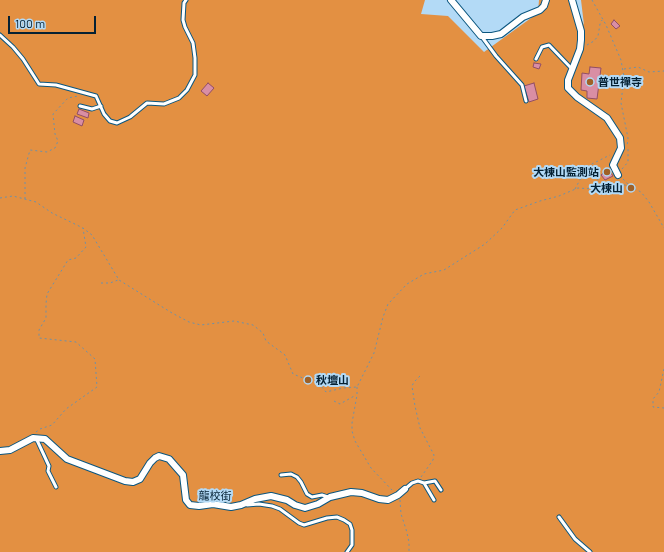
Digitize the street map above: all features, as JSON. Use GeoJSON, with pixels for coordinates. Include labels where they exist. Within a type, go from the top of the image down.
{"type":"FeatureCollection","features":[{"type":"Feature","properties":{"kind":"street"},"geometry":{"type":"LineString","coordinates":[[451,0],[481,36],[501,34],[523,17],[540,10],[544,6],[546,0]]}},
{"type":"Feature","properties":{"kind":"street"},"geometry":{"type":"LineString","coordinates":[[572,0],[581,31],[580,49],[568,80],[568,88],[576,97],[607,118],[620,138],[620,148],[613,165],[618,175]]}},
{"type":"Feature","properties":{"kind":"street"},"geometry":{"type":"LineString","coordinates":[[0,451],[10,450],[35,438]]}},
{"type":"Feature","properties":{"kind":"street","name":"龍校街"},"geometry":{"type":"LineString","coordinates":[[35,438],[45,438],[67,459],[133,482],[140,479],[155,458],[159,456],[169,459],[183,475],[186,500],[190,505],[199,506],[213,504],[231,507],[241,505],[255,499],[271,496],[287,500],[305,508],[318,504],[330,497],[351,492],[362,493],[379,499],[388,500],[398,495],[405,489]]}},
{"type":"Feature","properties":{"kind":"lane"},"geometry":{"type":"LineString","coordinates":[[0,35],[23,59],[39,84],[56,85],[96,96],[104,114],[110,120],[117,123],[130,117],[147,103],[164,104],[179,98],[188,90],[194,76],[195,58],[193,43],[183,20],[184,3],[186,0]]}},
{"type":"Feature","properties":{"kind":"lane"},"geometry":{"type":"LineString","coordinates":[[481,36],[496,56],[522,85],[526,101]]}},
{"type":"Feature","properties":{"kind":"lane"},"geometry":{"type":"LineString","coordinates":[[536,59],[542,47],[549,45],[572,69]]}},
{"type":"Feature","properties":{"kind":"lane"},"geometry":{"type":"LineString","coordinates":[[80,106],[92,109],[101,106]]}},
{"type":"Feature","properties":{"kind":"lane"},"geometry":{"type":"LineString","coordinates":[[35,438],[49,466],[48,471],[56,487]]}},
{"type":"Feature","properties":{"kind":"lane"},"geometry":{"type":"LineString","coordinates":[[281,474],[291,474],[297,477],[301,482],[304,491],[312,497],[322,495],[330,497]]}},
{"type":"Feature","properties":{"kind":"lane"},"geometry":{"type":"LineString","coordinates":[[405,489],[412,483],[418,481],[424,483],[435,480],[441,490]]}},
{"type":"Feature","properties":{"kind":"lane"},"geometry":{"type":"LineString","coordinates":[[424,483],[434,500]]}},
{"type":"Feature","properties":{"kind":"lane"},"geometry":{"type":"LineString","coordinates":[[241,505],[259,504],[272,506],[280,509],[304,525],[327,518],[337,517],[344,520],[350,524],[352,530],[352,545],[347,552]]}},
{"type":"Feature","properties":{"kind":"lane"},"geometry":{"type":"LineString","coordinates":[[559,517],[575,539],[590,552]]}},
{"type":"Feature","properties":{"kind":"path"},"geometry":{"type":"LineString","coordinates":[[592,0],[603,19],[621,60],[624,83],[621,103],[627,135]]}},
{"type":"Feature","properties":{"kind":"path"},"geometry":{"type":"LineString","coordinates":[[580,49],[594,41],[598,36],[600,24],[603,19]]}},
{"type":"Feature","properties":{"kind":"path"},"geometry":{"type":"LineString","coordinates":[[623,69],[638,67],[649,72],[664,72]]}},
{"type":"Feature","properties":{"kind":"path"},"geometry":{"type":"LineString","coordinates":[[25,199],[25,168],[30,150],[47,152],[55,148],[58,141],[55,134],[53,114],[68,98],[77,97],[81,93]]}},
{"type":"Feature","properties":{"kind":"path"},"geometry":{"type":"LineString","coordinates":[[628,147],[628,162],[618,175],[632,187],[641,192],[649,202],[664,228]]}},
{"type":"Feature","properties":{"kind":"path"},"geometry":{"type":"LineString","coordinates":[[574,190],[582,176],[592,164],[608,155],[618,152]]}},
{"type":"Feature","properties":{"kind":"path"},"geometry":{"type":"LineString","coordinates":[[601,186],[597,178],[613,165]]}},
{"type":"Feature","properties":{"kind":"path"},"geometry":{"type":"LineString","coordinates":[[409,552],[409,542],[401,514],[401,503],[398,495],[389,488],[381,477],[371,468],[355,441],[352,431],[357,395],[356,387],[374,352],[388,304],[407,284],[424,274],[444,270],[485,244],[502,228],[515,210],[540,200],[559,196],[578,188],[593,189],[601,186],[609,189],[618,183],[632,187]]}},
{"type":"Feature","properties":{"kind":"path"},"geometry":{"type":"LineString","coordinates":[[0,198],[13,196],[36,202],[52,213],[83,228],[92,235],[119,280],[172,313],[189,322],[201,325],[234,321],[254,325],[263,333],[266,341],[285,355],[293,374],[308,380],[316,380],[326,392],[356,387]]}},
{"type":"Feature","properties":{"kind":"path"},"geometry":{"type":"LineString","coordinates":[[35,438],[34,434],[40,429],[52,425],[66,409],[97,387],[95,359],[76,342],[39,338],[38,330],[46,318],[47,294],[68,260],[76,258],[86,248],[83,228]]}},
{"type":"Feature","properties":{"kind":"path"},"geometry":{"type":"LineString","coordinates":[[101,283],[110,283],[119,280]]}},
{"type":"Feature","properties":{"kind":"path"},"geometry":{"type":"LineString","coordinates":[[664,369],[659,392],[653,400],[653,407],[664,408]]}},
{"type":"Feature","properties":{"kind":"path"},"geometry":{"type":"LineString","coordinates":[[418,481],[433,460],[434,455],[420,428],[414,401],[412,386],[422,374]]}},
{"type":"Feature","properties":{"kind":"path"},"geometry":{"type":"LineString","coordinates":[[334,402],[340,404],[357,395]]}},
{"type":"Feature","properties":{"kind":"shaded area"},"geometry":{"type":"Polygon","coordinates":[[[0,0],[425,0],[421,14],[448,16],[484,52],[538,13],[539,0],[572,0],[584,25],[581,0],[664,0],[664,552],[0,552],[0,0]]]}},
{"type":"Feature","properties":{"kind":"building"},"geometry":{"type":"Polygon","coordinates":[[[614,20],[620,26],[616,29],[611,24],[614,20]]]}},
{"type":"Feature","properties":{"kind":"building"},"geometry":{"type":"Polygon","coordinates":[[[534,63],[541,64],[539,69],[533,67],[534,63]]]}},
{"type":"Feature","properties":{"kind":"building","name":"普世禪寺"},"geometry":{"type":"Polygon","coordinates":[[[590,67],[601,68],[597,99],[587,98],[587,91],[581,90],[582,73],[589,74],[590,67]]]}},
{"type":"Feature","properties":{"kind":"building"},"geometry":{"type":"Polygon","coordinates":[[[208,83],[214,88],[207,96],[201,91],[208,83]]]}},
{"type":"Feature","properties":{"kind":"building"},"geometry":{"type":"Polygon","coordinates":[[[534,83],[538,99],[529,102],[524,86],[534,83]]]}},
{"type":"Feature","properties":{"kind":"building"},"geometry":{"type":"Polygon","coordinates":[[[79,109],[89,113],[88,118],[77,114],[79,109]]]}},
{"type":"Feature","properties":{"kind":"building"},"geometry":{"type":"Polygon","coordinates":[[[75,116],[84,120],[82,126],[73,122],[75,116]]]}},
{"type":"Feature","properties":{"kind":"building","name":"大棟山監測站"},"geometry":{"type":"Polygon","coordinates":[[[608,169],[613,176],[605,180],[601,175],[608,169]]]}},
{"type":"Feature","properties":{"kind":"place","name":"普世禪寺"},"geometry":{"type":"Point","coordinates":[590,82]}},
{"type":"Feature","properties":{"kind":"place","name":"大棟山監測站"},"geometry":{"type":"Point","coordinates":[607,172]}},
{"type":"Feature","properties":{"kind":"place","name":"大棟山"},"geometry":{"type":"Point","coordinates":[631,188]}},
{"type":"Feature","properties":{"kind":"place","name":"秋壇山"},"geometry":{"type":"Point","coordinates":[308,380]}}]}
